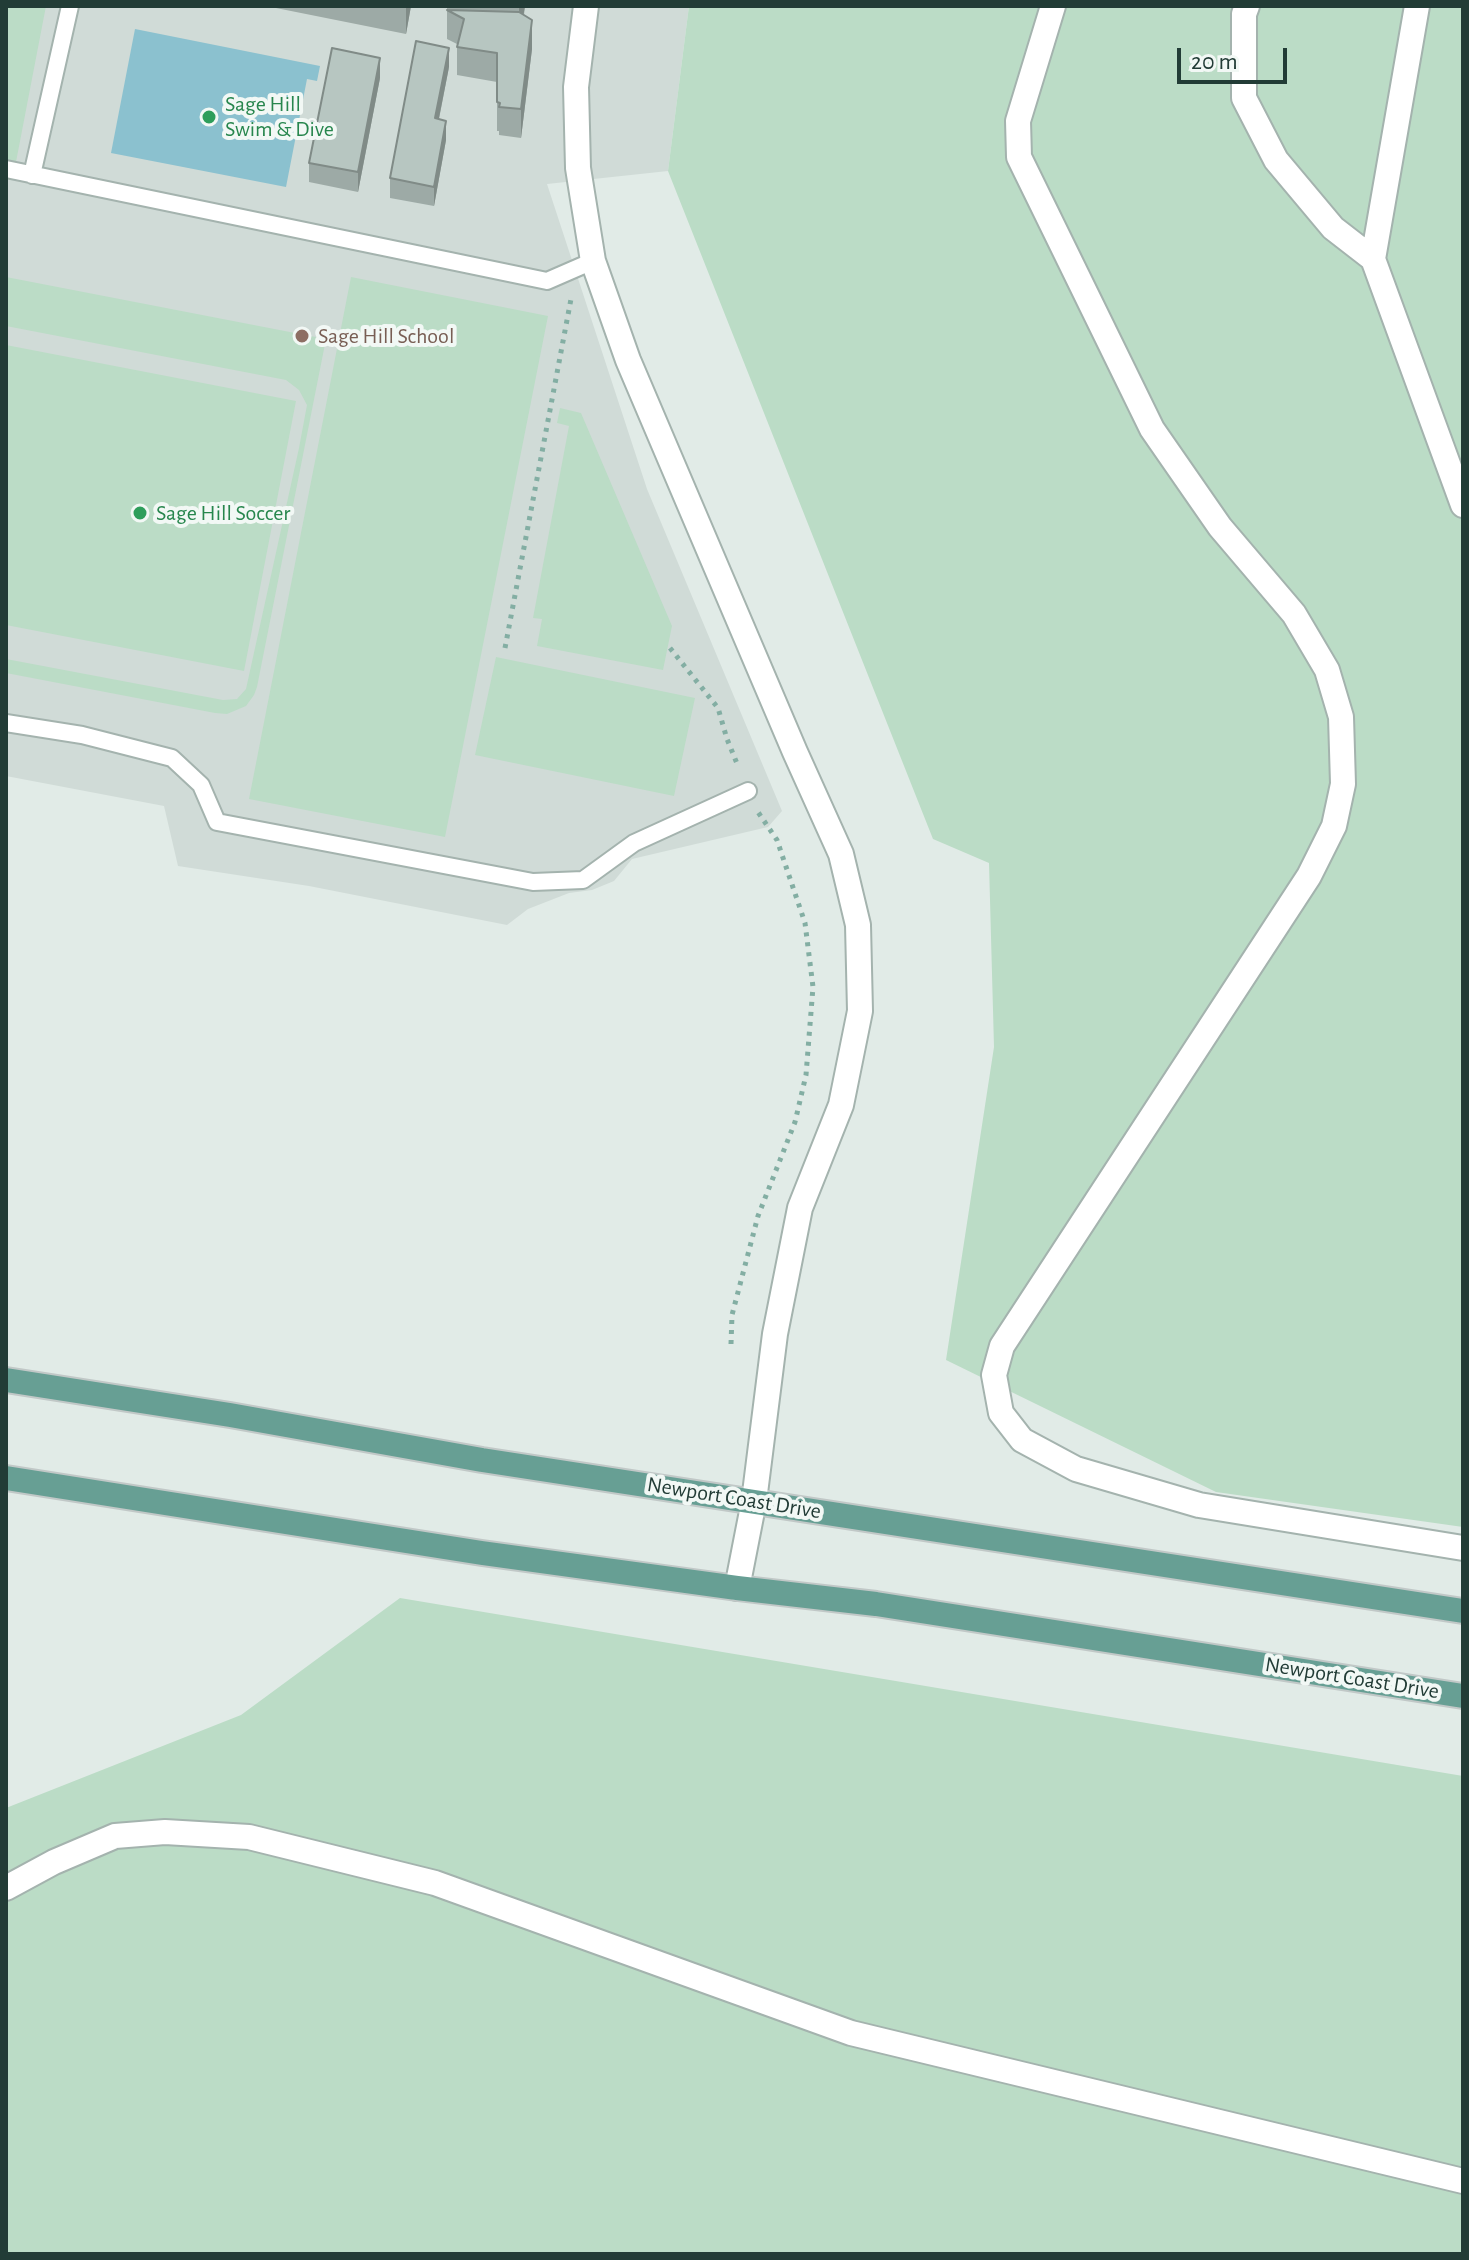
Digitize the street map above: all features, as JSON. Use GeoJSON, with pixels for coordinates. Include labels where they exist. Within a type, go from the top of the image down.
{"type":"FeatureCollection","features":[{"type":"Feature","properties":{"kind":"main road","name":"Newport Coast Drive"},"geometry":{"type":"LineString","coordinates":[[6,1380],[230,1415],[482,1460],[1463,1611]]}},
{"type":"Feature","properties":{"kind":"main road","name":"Newport Coast Drive"},"geometry":{"type":"LineString","coordinates":[[6,1478],[482,1553],[876,1604],[1463,1696]]}},
{"type":"Feature","properties":{"kind":"street"},"geometry":{"type":"LineString","coordinates":[[586,6],[576,87],[578,168],[593,261],[628,360],[841,854],[858,925],[860,1011],[841,1105],[800,1208],[775,1334],[754,1501],[737,1588]]}},
{"type":"Feature","properties":{"kind":"street"},"geometry":{"type":"LineString","coordinates":[[1053,6],[1018,121],[1019,157],[1152,429],[1220,527],[1294,614],[1327,670],[1341,717],[1343,784],[1334,826],[1309,876],[1002,1346],[994,1375],[1001,1413],[1022,1440],[1076,1469],[1199,1505],[1463,1548]]}},
{"type":"Feature","properties":{"kind":"street"},"geometry":{"type":"LineString","coordinates":[[1247,6],[1244,14],[1244,98],[1276,160],[1333,228],[1373,259]]}},
{"type":"Feature","properties":{"kind":"street"},"geometry":{"type":"LineString","coordinates":[[1417,6],[1373,259],[1463,505]]}},
{"type":"Feature","properties":{"kind":"street"},"geometry":{"type":"LineString","coordinates":[[6,1888],[54,1862],[115,1836],[165,1832],[249,1837],[435,1883],[851,2033],[1463,2181]]}},
{"type":"Feature","properties":{"kind":"lane"},"geometry":{"type":"LineString","coordinates":[[32,175],[70,6]]}},
{"type":"Feature","properties":{"kind":"lane"},"geometry":{"type":"LineString","coordinates":[[6,169],[547,281],[593,261]]}},
{"type":"Feature","properties":{"kind":"lane"},"geometry":{"type":"LineString","coordinates":[[6,723],[82,735],[172,758],[201,785],[217,822],[533,882],[583,880],[634,843],[748,791]]}},
{"type":"Feature","properties":{"kind":"path"},"geometry":{"type":"LineString","coordinates":[[505,648],[571,295]]}},
{"type":"Feature","properties":{"kind":"path"},"geometry":{"type":"LineString","coordinates":[[670,648],[718,708],[754,806],[777,840],[805,923],[813,987],[806,1075],[795,1122],[758,1216],[732,1315],[731,1344]]}},
{"type":"Feature","properties":{"kind":"shaded area","name":"Sage Hill School"},"geometry":{"type":"Polygon","coordinates":[[[6,6],[689,6],[668,171],[547,184],[647,489],[782,811],[768,827],[632,859],[614,881],[592,890],[569,893],[528,909],[507,925],[309,886],[178,866],[164,806],[6,776],[6,6]]]}},
{"type":"Feature","properties":{"kind":"green space"},"geometry":{"type":"Polygon","coordinates":[[[6,6],[46,6],[16,162],[6,160],[6,6]]]}},
{"type":"Feature","properties":{"kind":"green space"},"geometry":{"type":"Polygon","coordinates":[[[689,6],[1463,6],[1463,1527],[1216,1492],[946,1360],[994,1047],[989,863],[933,839],[668,171],[689,6]]]}},
{"type":"Feature","properties":{"kind":"green space"},"geometry":{"type":"Polygon","coordinates":[[[6,277],[326,339],[257,687],[246,706],[227,714],[215,713],[6,673],[6,659],[223,700],[237,699],[246,689],[299,448],[307,405],[299,390],[286,380],[6,326],[6,277]]]}},
{"type":"Feature","properties":{"kind":"green space"},"geometry":{"type":"Polygon","coordinates":[[[351,277],[548,316],[445,837],[249,799],[351,277]]]}},
{"type":"Feature","properties":{"kind":"green space","name":"Sage Hill Soccer"},"geometry":{"type":"Polygon","coordinates":[[[6,345],[296,401],[244,671],[6,625],[6,345]]]}},
{"type":"Feature","properties":{"kind":"green space"},"geometry":{"type":"Polygon","coordinates":[[[560,408],[581,413],[672,626],[663,670],[537,646],[542,619],[533,618],[569,426],[557,423],[560,408]]]}},
{"type":"Feature","properties":{"kind":"green space"},"geometry":{"type":"Polygon","coordinates":[[[496,657],[695,698],[674,796],[475,755],[496,657]]]}},
{"type":"Feature","properties":{"kind":"green space"},"geometry":{"type":"Polygon","coordinates":[[[400,1598],[1463,1776],[1463,2254],[6,2254],[6,1808],[241,1715],[400,1598]]]}},
{"type":"Feature","properties":{"kind":"water","name":"Sage Hill Swim & Dive"},"geometry":{"type":"Polygon","coordinates":[[[135,29],[320,66],[317,81],[307,79],[286,187],[111,153],[135,29]]]}},
{"type":"Feature","properties":{"kind":"building"},"geometry":{"type":"Polygon","coordinates":[[[447,10],[519,12],[532,20],[521,109],[499,107],[497,53],[457,47],[464,19],[447,10]]]}},
{"type":"Feature","properties":{"kind":"building"},"geometry":{"type":"Polygon","coordinates":[[[416,41],[449,48],[435,118],[446,121],[434,187],[390,178],[416,41]]]}},
{"type":"Feature","properties":{"kind":"building"},"geometry":{"type":"Polygon","coordinates":[[[332,48],[380,58],[358,172],[309,163],[332,48]]]}},
{"type":"Feature","properties":{"kind":"place","name":"Sage Hill Swim & Dive"},"geometry":{"type":"Point","coordinates":[209,117]}},
{"type":"Feature","properties":{"kind":"place","name":"Sage Hill School"},"geometry":{"type":"Point","coordinates":[302,336]}},
{"type":"Feature","properties":{"kind":"place","name":"Sage Hill Soccer"},"geometry":{"type":"Point","coordinates":[140,513]}}]}
